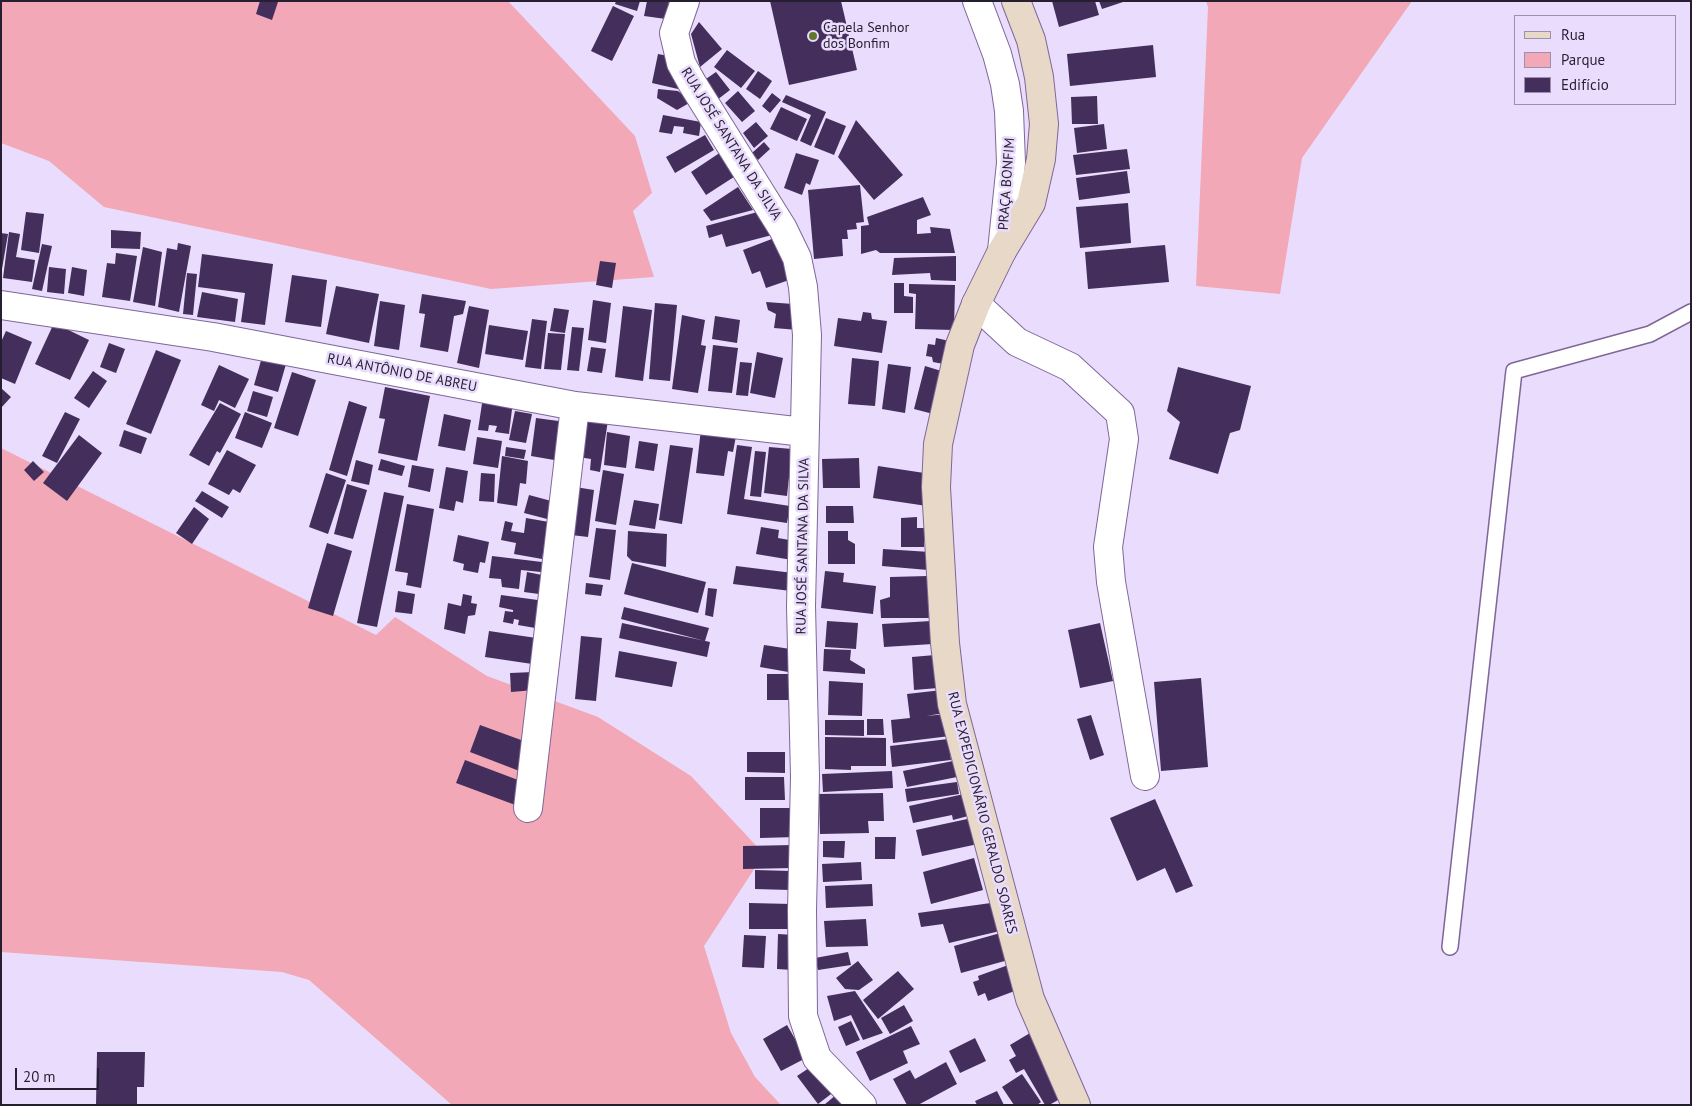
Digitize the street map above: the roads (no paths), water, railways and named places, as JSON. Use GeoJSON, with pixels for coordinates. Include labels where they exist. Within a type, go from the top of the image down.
{"type":"FeatureCollection","features":[{"type":"Feature","properties":{"kind":"main road","name":"RUA EXPEDICIONÁRIO GERALDO SOARES"},"geometry":{"type":"LineString","coordinates":[[1016,1],[1031,40],[1040,77],[1044,124],[1041,159],[1031,203],[1002,251],[976,304],[960,345],[938,444],[936,488],[944,643],[952,704],[1030,999],[1070,1102]]}},
{"type":"Feature","properties":{"kind":"street","name":"RUA JOSÉ SANTANA DA SILVA"},"geometry":{"type":"LineString","coordinates":[[685,1],[674,33],[681,62],[692,83],[783,229],[797,258],[803,287],[807,335],[801,606],[805,777],[802,919],[803,1016],[817,1058],[862,1105]]}},
{"type":"Feature","properties":{"kind":"street","name":"PRAÇA BONFIM"},"geometry":{"type":"LineString","coordinates":[[977,1],[997,54],[1005,84],[1009,111],[1011,163],[1002,251]]}},
{"type":"Feature","properties":{"kind":"street"},"geometry":{"type":"LineString","coordinates":[[976,304],[1017,342],[1070,367],[1120,413],[1124,439],[1108,547],[1111,582],[1145,776]]}},
{"type":"Feature","properties":{"kind":"street","name":"RUA ANTÔNIO DE ABREU"},"geometry":{"type":"LineString","coordinates":[[1,305],[213,337],[575,406],[804,432]]}},
{"type":"Feature","properties":{"kind":"street"},"geometry":{"type":"LineString","coordinates":[[528,808],[575,406]]}},
{"type":"Feature","properties":{"kind":"lane"},"geometry":{"type":"LineString","coordinates":[[1450,947],[1514,371],[1650,334],[1691,312]]}},
{"type":"Feature","properties":{"kind":"place","name":"Capela Senhor dos Bonfim"},"geometry":{"type":"Point","coordinates":[813,36]}}]}
